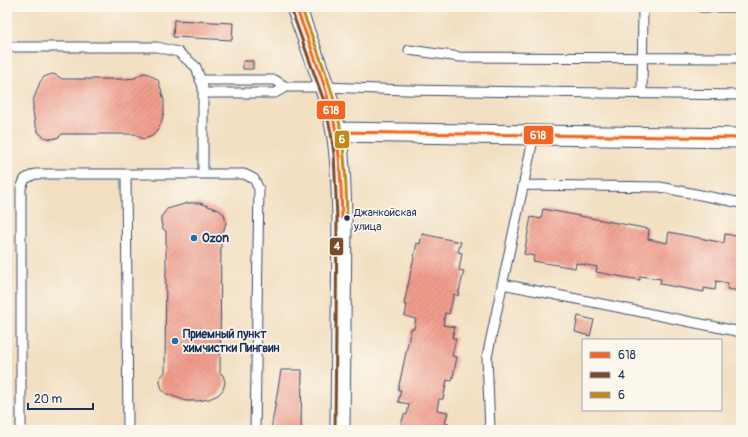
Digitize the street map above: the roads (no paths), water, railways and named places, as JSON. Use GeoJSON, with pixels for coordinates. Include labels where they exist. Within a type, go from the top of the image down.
{"type":"FeatureCollection","features":[{"type":"Feature","properties":{"kind":"street"},"geometry":{"type":"LineString","coordinates":[[296,7],[324,86],[336,132],[342,218],[340,430]]}},
{"type":"Feature","properties":{"kind":"street"},"geometry":{"type":"LineString","coordinates":[[336,132],[741,138]]}},
{"type":"Feature","properties":{"kind":"lane"},"geometry":{"type":"LineString","coordinates":[[642,94],[643,7]]}},
{"type":"Feature","properties":{"kind":"lane"},"geometry":{"type":"LineString","coordinates":[[7,47],[157,47],[178,52],[196,67],[203,86],[203,174]]}},
{"type":"Feature","properties":{"kind":"lane"},"geometry":{"type":"LineString","coordinates":[[409,50],[460,57],[741,58]]}},
{"type":"Feature","properties":{"kind":"lane"},"geometry":{"type":"LineString","coordinates":[[200,80],[275,80],[286,86],[324,86],[406,90],[741,95]]}},
{"type":"Feature","properties":{"kind":"lane"},"geometry":{"type":"LineString","coordinates":[[203,93],[275,93],[286,86]]}},
{"type":"Feature","properties":{"kind":"lane"},"geometry":{"type":"LineString","coordinates":[[490,430],[487,357],[534,135]]}},
{"type":"Feature","properties":{"kind":"lane"},"geometry":{"type":"LineString","coordinates":[[21,430],[21,188],[25,179],[35,174],[244,174],[254,179],[259,189],[255,430]]}},
{"type":"Feature","properties":{"kind":"lane"},"geometry":{"type":"LineString","coordinates":[[126,174],[128,430]]}},
{"type":"Feature","properties":{"kind":"lane"},"geometry":{"type":"LineString","coordinates":[[523,184],[660,187],[741,203]]}},
{"type":"Feature","properties":{"kind":"lane"},"geometry":{"type":"LineString","coordinates":[[502,284],[741,332]]}},
{"type":"Feature","properties":{"kind":"place","name":"Джанкойская улица"},"geometry":{"type":"Point","coordinates":[347,218]}},
{"type":"Feature","properties":{"kind":"place","name":"Ozon"},"geometry":{"type":"Point","coordinates":[194,238]}},
{"type":"Feature","properties":{"kind":"place","name":"Приемный пункт химчистки Пингвин"},"geometry":{"type":"Point","coordinates":[175,341]}}]}
